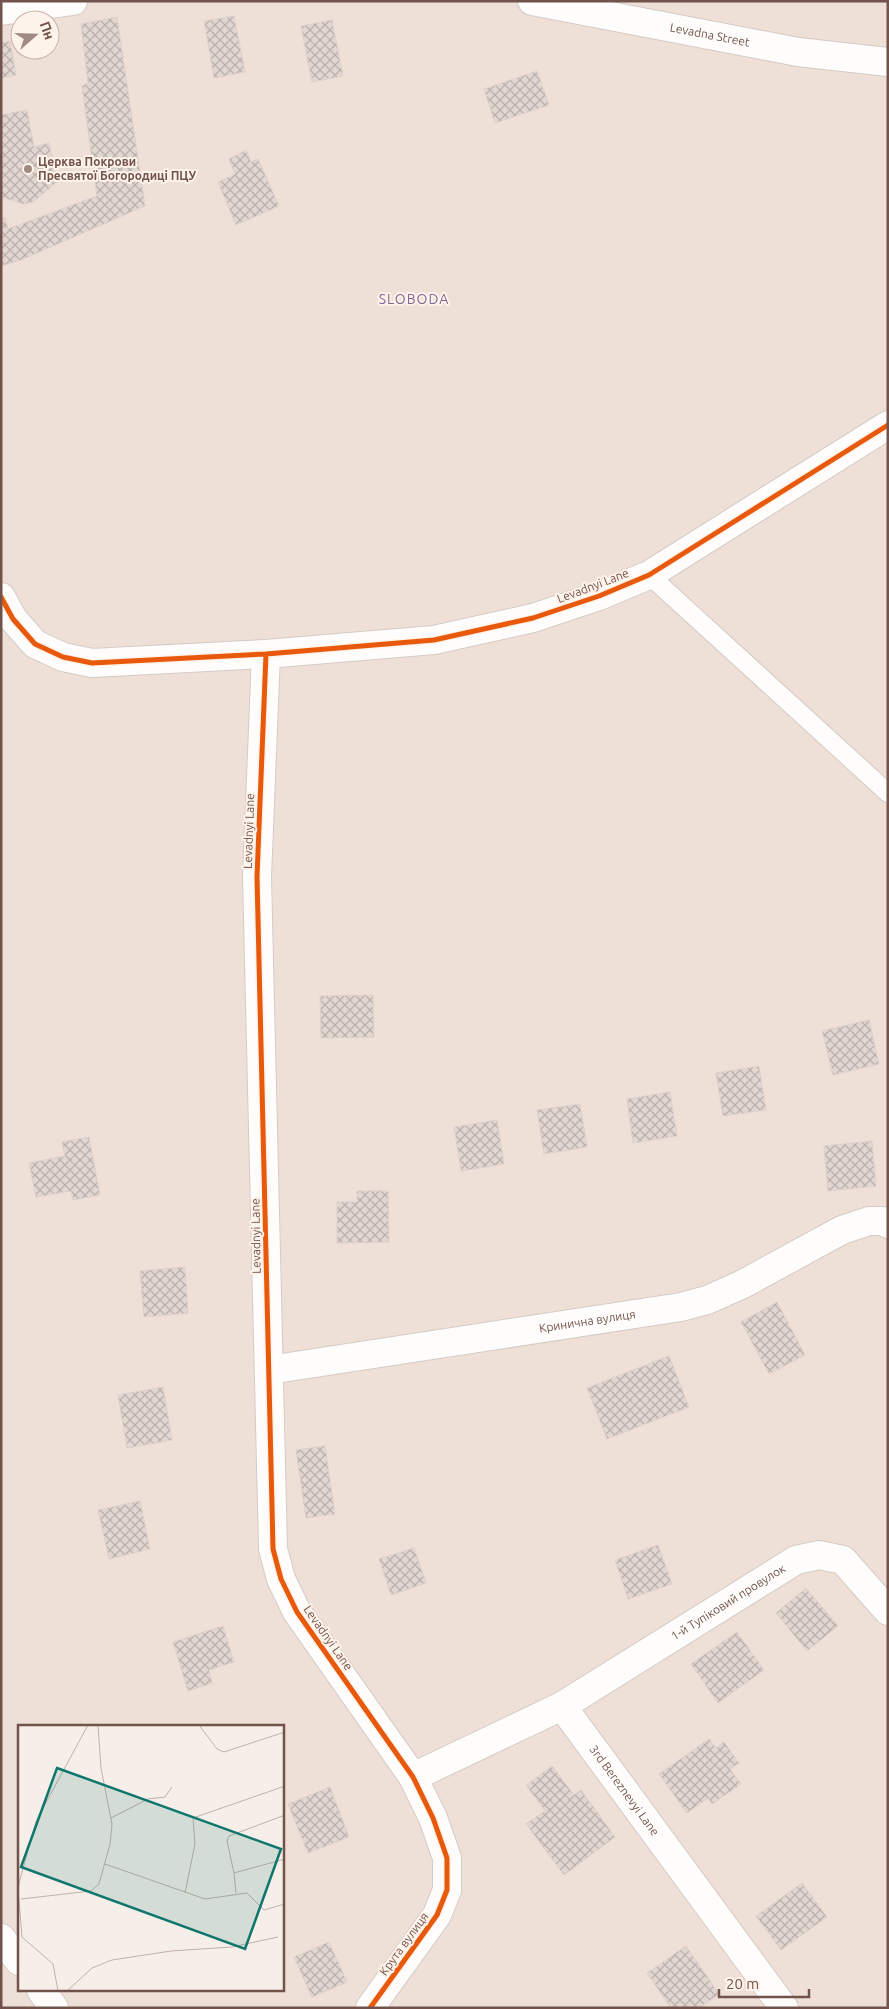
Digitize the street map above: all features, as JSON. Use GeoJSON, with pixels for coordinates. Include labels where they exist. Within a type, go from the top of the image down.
{"type":"FeatureCollection","features":[{"type":"Feature","properties":{"kind":"street"},"geometry":{"type":"LineString","coordinates":[[1,10],[73,1]]}},
{"type":"Feature","properties":{"kind":"street","name":"Levadna Street"},"geometry":{"type":"LineString","coordinates":[[532,1],[798,52],[888,62]]}},
{"type":"Feature","properties":{"kind":"street","name":"Levadnyi Lane"},"geometry":{"type":"LineString","coordinates":[[1,597],[13,618],[35,644],[63,658],[92,664],[266,654],[434,640],[533,618],[598,596],[649,574],[888,425]]}},
{"type":"Feature","properties":{"kind":"street","name":"Levadnyi Lane"},"geometry":{"type":"LineString","coordinates":[[266,654],[257,877],[273,1549],[280,1579],[297,1612],[413,1777]]}},
{"type":"Feature","properties":{"kind":"street","name":"Кринична вулиця"},"geometry":{"type":"LineString","coordinates":[[269,1370],[681,1307],[707,1300],[741,1285],[842,1230],[869,1221],[882,1221],[888,1224]]}},
{"type":"Feature","properties":{"kind":"street","name":"1-й Тупіковий провулок"},"geometry":{"type":"LineString","coordinates":[[562,1706],[796,1560],[818,1555],[843,1560],[888,1611]]}},
{"type":"Feature","properties":{"kind":"street"},"geometry":{"type":"LineString","coordinates":[[413,1777],[562,1706]]}},
{"type":"Feature","properties":{"kind":"street","name":"3rd Bereznevyi Lane"},"geometry":{"type":"LineString","coordinates":[[562,1706],[784,2008]]}},
{"type":"Feature","properties":{"kind":"street","name":"Крута вулиця"},"geometry":{"type":"LineString","coordinates":[[370,2008],[437,1915],[447,1890],[447,1858],[433,1818],[413,1777]]}},
{"type":"Feature","properties":{"kind":"street"},"geometry":{"type":"LineString","coordinates":[[1,1938],[18,1960]]}},
{"type":"Feature","properties":{"kind":"street"},"geometry":{"type":"LineString","coordinates":[[42,1992],[54,2008]]}},
{"type":"Feature","properties":{"kind":"lane"},"geometry":{"type":"LineString","coordinates":[[649,574],[888,793]]}},
{"type":"Feature","properties":{"kind":"shaded area"},"geometry":{"type":"Polygon","coordinates":[[[1,1],[888,1],[888,2008],[1,2008],[1,1]]]}},
{"type":"Feature","properties":{"kind":"building"},"geometry":{"type":"Polygon","coordinates":[[[234,16],[245,72],[214,78],[204,21],[234,16]]]}},
{"type":"Feature","properties":{"kind":"building"},"geometry":{"type":"Polygon","coordinates":[[[117,17],[145,206],[21,260],[1,266],[1,218],[5,217],[8,229],[97,196],[82,86],[88,83],[81,24],[117,17]]]}},
{"type":"Feature","properties":{"kind":"building"},"geometry":{"type":"Polygon","coordinates":[[[332,20],[343,76],[312,82],[301,26],[332,20]]]}},
{"type":"Feature","properties":{"kind":"building"},"geometry":{"type":"Polygon","coordinates":[[[10,41],[10,60],[13,60],[16,75],[1,78],[1,43],[10,41]]]}},
{"type":"Feature","properties":{"kind":"building"},"geometry":{"type":"Polygon","coordinates":[[[537,71],[549,105],[495,123],[484,89],[537,71]]]}},
{"type":"Feature","properties":{"kind":"building","name":"Церква Покрови Пресвятої Богородиці ПЦУ"},"geometry":{"type":"Polygon","coordinates":[[[27,110],[34,147],[49,143],[57,182],[33,202],[23,204],[1,197],[1,115],[27,110]]]}},
{"type":"Feature","properties":{"kind":"building"},"geometry":{"type":"Polygon","coordinates":[[[246,150],[251,162],[258,159],[279,206],[236,225],[218,182],[235,174],[229,159],[246,150]]]}},
{"type":"Feature","properties":{"kind":"building"},"geometry":{"type":"Polygon","coordinates":[[[373,995],[374,1037],[321,1038],[320,996],[373,995]]]}},
{"type":"Feature","properties":{"kind":"building"},"geometry":{"type":"Polygon","coordinates":[[[869,1020],[879,1064],[833,1075],[822,1031],[869,1020]]]}},
{"type":"Feature","properties":{"kind":"building"},"geometry":{"type":"Polygon","coordinates":[[[759,1066],[766,1110],[723,1116],[716,1073],[759,1066]]]}},
{"type":"Feature","properties":{"kind":"building"},"geometry":{"type":"Polygon","coordinates":[[[670,1092],[677,1136],[633,1143],[627,1099],[670,1092]]]}},
{"type":"Feature","properties":{"kind":"building"},"geometry":{"type":"Polygon","coordinates":[[[580,1104],[587,1147],[544,1154],[537,1110],[580,1104]]]}},
{"type":"Feature","properties":{"kind":"building"},"geometry":{"type":"Polygon","coordinates":[[[497,1120],[504,1164],[461,1171],[454,1127],[497,1120]]]}},
{"type":"Feature","properties":{"kind":"building"},"geometry":{"type":"Polygon","coordinates":[[[89,1137],[100,1195],[73,1200],[71,1191],[36,1197],[29,1163],[65,1156],[62,1142],[89,1137]]]}},
{"type":"Feature","properties":{"kind":"building"},"geometry":{"type":"Polygon","coordinates":[[[872,1141],[876,1186],[828,1191],[824,1146],[872,1141]]]}},
{"type":"Feature","properties":{"kind":"building"},"geometry":{"type":"Polygon","coordinates":[[[357,1191],[388,1191],[389,1242],[337,1243],[337,1202],[357,1202],[357,1191]]]}},
{"type":"Feature","properties":{"kind":"building"},"geometry":{"type":"Polygon","coordinates":[[[185,1267],[188,1313],[144,1317],[140,1271],[185,1267]]]}},
{"type":"Feature","properties":{"kind":"building"},"geometry":{"type":"Polygon","coordinates":[[[777,1302],[805,1355],[769,1374],[741,1322],[777,1302]]]}},
{"type":"Feature","properties":{"kind":"building"},"geometry":{"type":"Polygon","coordinates":[[[669,1356],[689,1407],[607,1439],[587,1388],[669,1356]]]}},
{"type":"Feature","properties":{"kind":"building"},"geometry":{"type":"Polygon","coordinates":[[[163,1387],[172,1440],[127,1448],[118,1395],[163,1387]]]}},
{"type":"Feature","properties":{"kind":"building"},"geometry":{"type":"Polygon","coordinates":[[[325,1446],[335,1514],[306,1518],[296,1450],[325,1446]]]}},
{"type":"Feature","properties":{"kind":"building"},"geometry":{"type":"Polygon","coordinates":[[[140,1501],[150,1549],[109,1559],[98,1510],[140,1501]]]}},
{"type":"Feature","properties":{"kind":"building"},"geometry":{"type":"Polygon","coordinates":[[[658,1545],[672,1584],[628,1599],[615,1560],[658,1545]]]}},
{"type":"Feature","properties":{"kind":"building"},"geometry":{"type":"Polygon","coordinates":[[[414,1548],[426,1583],[391,1595],[379,1559],[414,1548]]]}},
{"type":"Feature","properties":{"kind":"building"},"geometry":{"type":"Polygon","coordinates":[[[806,1588],[838,1626],[807,1651],[776,1613],[806,1588]]]}},
{"type":"Feature","properties":{"kind":"building"},"geometry":{"type":"Polygon","coordinates":[[[223,1626],[234,1662],[209,1670],[212,1683],[188,1691],[173,1642],[223,1626]]]}},
{"type":"Feature","properties":{"kind":"building"},"geometry":{"type":"Polygon","coordinates":[[[737,1632],[764,1670],[718,1703],[691,1664],[737,1632]]]}},
{"type":"Feature","properties":{"kind":"building"},"geometry":{"type":"Polygon","coordinates":[[[709,1739],[716,1748],[724,1742],[739,1763],[730,1769],[741,1784],[712,1804],[708,1798],[687,1813],[659,1774],[709,1739]]]}},
{"type":"Feature","properties":{"kind":"building"},"geometry":{"type":"Polygon","coordinates":[[[552,1766],[574,1795],[581,1790],[615,1837],[564,1875],[526,1824],[545,1811],[526,1785],[552,1766]]]}},
{"type":"Feature","properties":{"kind":"building"},"geometry":{"type":"Polygon","coordinates":[[[330,1787],[349,1837],[308,1853],[288,1804],[330,1787]]]}},
{"type":"Feature","properties":{"kind":"building"},"geometry":{"type":"Polygon","coordinates":[[[802,1883],[827,1917],[781,1950],[756,1916],[802,1883]]]}},
{"type":"Feature","properties":{"kind":"building"},"geometry":{"type":"Polygon","coordinates":[[[329,1942],[347,1982],[312,1997],[294,1957],[329,1942]]]}},
{"type":"Feature","properties":{"kind":"building"},"geometry":{"type":"Polygon","coordinates":[[[686,1946],[719,1994],[699,2008],[671,2008],[647,1973],[686,1946]]]}},
{"type":"Feature","properties":{"kind":"cycle path"},"geometry":{"type":"LineString","coordinates":[[1,597],[13,619],[35,644],[63,657],[92,663],[266,654],[434,640],[533,618],[599,596],[649,575],[888,425]]}},
{"type":"Feature","properties":{"kind":"cycle path"},"geometry":{"type":"LineString","coordinates":[[266,654],[257,877],[273,1549],[281,1579],[297,1612],[413,1777],[433,1818],[447,1858],[447,1890],[437,1915],[370,2008]]}},
{"type":"Feature","properties":{"kind":"place","name":"Церква Покрови Пресвятої Богородиці ПЦУ"},"geometry":{"type":"Point","coordinates":[28,169]}},
{"type":"Feature","properties":{"kind":"district","name":"SLOBODA"},"geometry":{"type":"Point","coordinates":[414,299]}}]}
